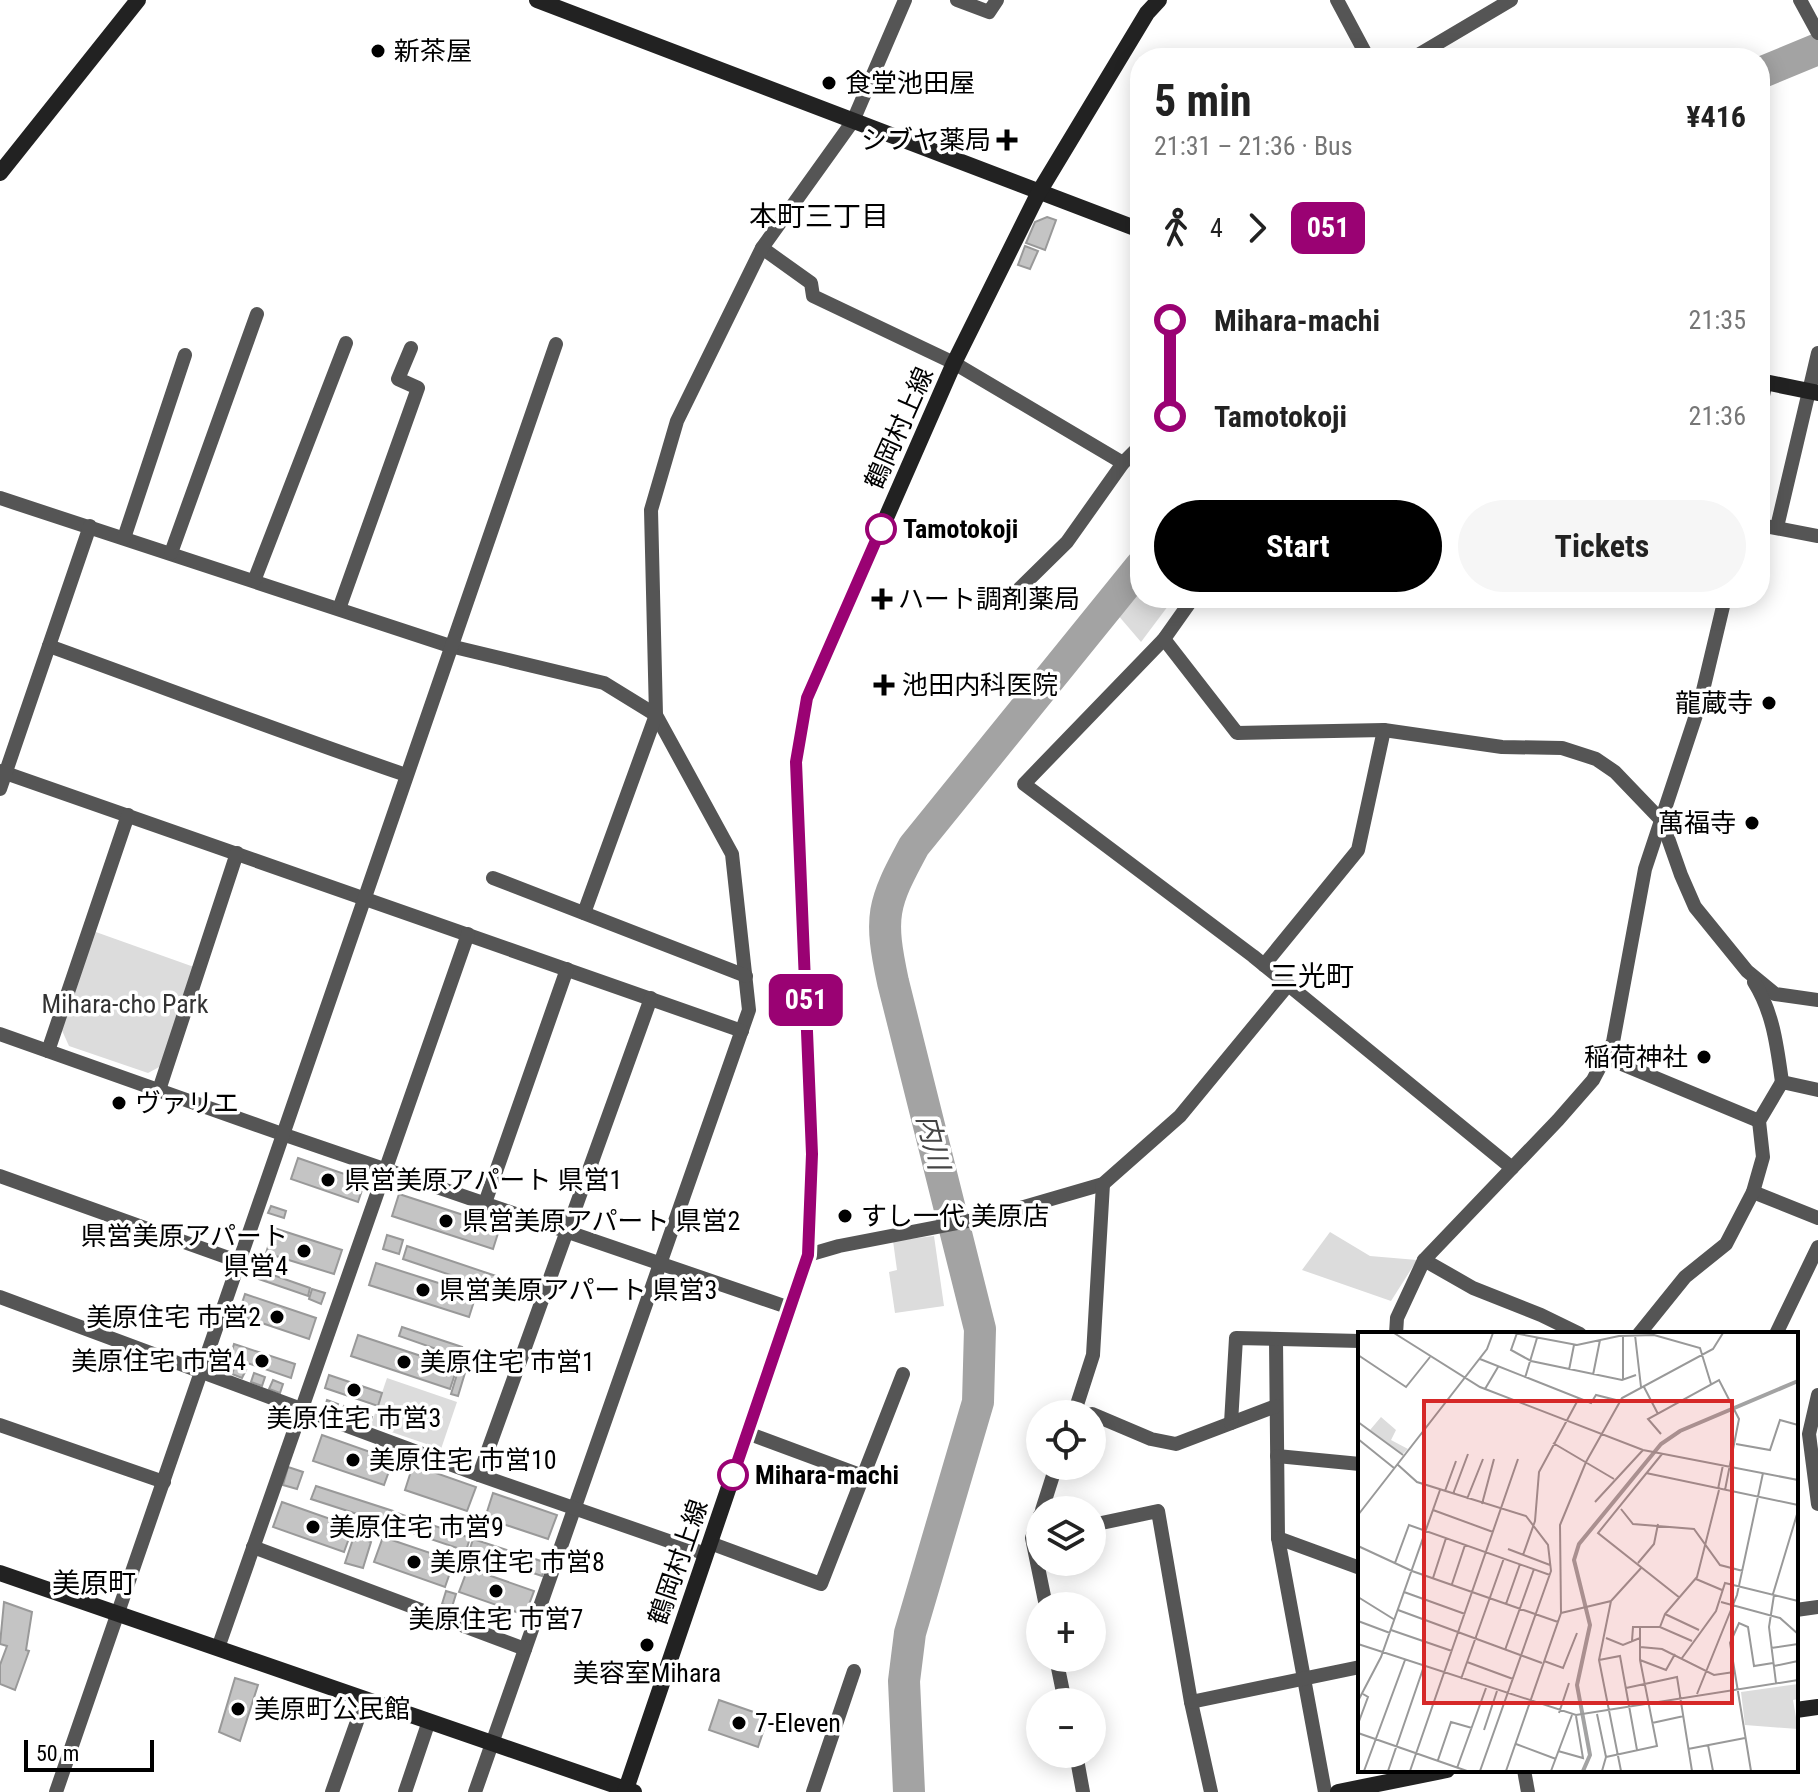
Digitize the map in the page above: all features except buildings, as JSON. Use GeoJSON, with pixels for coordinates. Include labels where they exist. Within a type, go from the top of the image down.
{"type":"FeatureCollection","features":[{"type":"Feature","properties":{"kind":"main road"},"geometry":{"type":"LineString","coordinates":[[0,173],[138,0]]}},
{"type":"Feature","properties":{"kind":"main road"},"geometry":{"type":"LineString","coordinates":[[537,0],[1130,226]]}},
{"type":"Feature","properties":{"kind":"main road","name":"鶴岡村上線"},"geometry":{"type":"LineString","coordinates":[[629,1791],[808,1255],[812,1154],[796,762],[807,698],[954,363],[1039,192],[1156,0]]}},
{"type":"Feature","properties":{"kind":"main road"},"geometry":{"type":"LineString","coordinates":[[1770,383],[1814,392]]}},
{"type":"Feature","properties":{"kind":"main road"},"geometry":{"type":"LineString","coordinates":[[0,1573],[629,1791]]}},
{"type":"Feature","properties":{"kind":"main road"},"geometry":{"type":"LineString","coordinates":[[1798,1710],[1818,1707]]}},
{"type":"Feature","properties":{"kind":"main road"},"geometry":{"type":"LineString","coordinates":[[1338,1792],[1437,1772]]}},
{"type":"Feature","properties":{"kind":"street"},"geometry":{"type":"LineString","coordinates":[[584,913],[656,715],[651,510],[677,421],[762,248],[853,121],[905,0]]}},
{"type":"Feature","properties":{"kind":"street"},"geometry":{"type":"LineString","coordinates":[[957,0],[989,12],[997,0]]}},
{"type":"Feature","properties":{"kind":"street"},"geometry":{"type":"LineString","coordinates":[[1337,0],[1363,48]]}},
{"type":"Feature","properties":{"kind":"street"},"geometry":{"type":"LineString","coordinates":[[1430,48],[1511,0]]}},
{"type":"Feature","properties":{"kind":"street"},"geometry":{"type":"LineString","coordinates":[[1800,0],[1814,27]]}},
{"type":"Feature","properties":{"kind":"street"},"geometry":{"type":"LineString","coordinates":[[762,248],[811,283],[813,296],[954,363],[1123,463]]}},
{"type":"Feature","properties":{"kind":"street"},"geometry":{"type":"LineString","coordinates":[[171,553],[257,314]]}},
{"type":"Feature","properties":{"kind":"street"},"geometry":{"type":"LineString","coordinates":[[254,581],[346,343]]}},
{"type":"Feature","properties":{"kind":"street"},"geometry":{"type":"LineString","coordinates":[[56,1792],[556,344]]}},
{"type":"Feature","properties":{"kind":"street"},"geometry":{"type":"LineString","coordinates":[[339,609],[418,388],[398,379],[411,348]]}},
{"type":"Feature","properties":{"kind":"street"},"geometry":{"type":"LineString","coordinates":[[1777,527],[1814,392],[1818,353]]}},
{"type":"Feature","properties":{"kind":"street"},"geometry":{"type":"LineString","coordinates":[[124,538],[185,355]]}},
{"type":"Feature","properties":{"kind":"street"},"geometry":{"type":"LineString","coordinates":[[1010,598],[1067,542],[1130,456]]}},
{"type":"Feature","properties":{"kind":"street"},"geometry":{"type":"LineString","coordinates":[[0,498],[450,646],[604,683],[656,715],[732,854],[749,1010],[475,1792]]}},
{"type":"Feature","properties":{"kind":"street"},"geometry":{"type":"LineString","coordinates":[[0,789],[3,772],[90,526]]}},
{"type":"Feature","properties":{"kind":"street"},"geometry":{"type":"LineString","coordinates":[[1770,526],[1818,536]]}},
{"type":"Feature","properties":{"kind":"street"},"geometry":{"type":"LineString","coordinates":[[1186,608],[1164,639],[1024,784],[1264,965],[1512,1168]]}},
{"type":"Feature","properties":{"kind":"street"},"geometry":{"type":"LineString","coordinates":[[1396,1332],[1397,1318],[1424,1260],[1593,1080],[1613,1042],[1645,869],[1700,703],[1723,608]]}},
{"type":"Feature","properties":{"kind":"street"},"geometry":{"type":"LineString","coordinates":[[1164,639],[1237,733],[1384,730],[1502,747],[1562,748],[1596,759],[1615,772],[1662,821],[1695,907],[1747,971],[1764,998],[1777,1039],[1782,1082],[1759,1121],[1763,1157],[1753,1192],[1726,1244],[1685,1277],[1641,1332]]}},
{"type":"Feature","properties":{"kind":"street"},"geometry":{"type":"LineString","coordinates":[[49,646],[406,775]]}},
{"type":"Feature","properties":{"kind":"street"},"geometry":{"type":"LineString","coordinates":[[1264,965],[1358,850],[1384,730]]}},
{"type":"Feature","properties":{"kind":"street"},"geometry":{"type":"LineString","coordinates":[[3,772],[742,1031]]}},
{"type":"Feature","properties":{"kind":"street"},"geometry":{"type":"LineString","coordinates":[[48,1051],[128,815]]}},
{"type":"Feature","properties":{"kind":"street"},"geometry":{"type":"LineString","coordinates":[[159,1090],[237,853]]}},
{"type":"Feature","properties":{"kind":"street"},"geometry":{"type":"LineString","coordinates":[[493,878],[746,976]]}},
{"type":"Feature","properties":{"kind":"street"},"geometry":{"type":"LineString","coordinates":[[218,1648],[468,934]]}},
{"type":"Feature","properties":{"kind":"street"},"geometry":{"type":"LineString","coordinates":[[485,1203],[567,969]]}},
{"type":"Feature","properties":{"kind":"street"},"geometry":{"type":"LineString","coordinates":[[1747,971],[1775,994],[1818,1000]]}},
{"type":"Feature","properties":{"kind":"street"},"geometry":{"type":"LineString","coordinates":[[808,1255],[839,1246],[989,1217],[1103,1184],[1180,1116],[1288,985]]}},
{"type":"Feature","properties":{"kind":"street"},"geometry":{"type":"LineString","coordinates":[[479,1475],[651,998]]}},
{"type":"Feature","properties":{"kind":"street"},"geometry":{"type":"LineString","coordinates":[[0,1034],[790,1308]]}},
{"type":"Feature","properties":{"kind":"street"},"geometry":{"type":"LineString","coordinates":[[1605,1057],[1759,1121]]}},
{"type":"Feature","properties":{"kind":"street"},"geometry":{"type":"LineString","coordinates":[[1782,1082],[1818,1090]]}},
{"type":"Feature","properties":{"kind":"street"},"geometry":{"type":"LineString","coordinates":[[0,1176],[240,1262]]}},
{"type":"Feature","properties":{"kind":"street"},"geometry":{"type":"LineString","coordinates":[[1079,1400],[1093,1355],[1103,1184]]}},
{"type":"Feature","properties":{"kind":"street"},"geometry":{"type":"LineString","coordinates":[[1753,1192],[1818,1218]]}},
{"type":"Feature","properties":{"kind":"street"},"geometry":{"type":"LineString","coordinates":[[1777,1332],[1818,1247]]}},
{"type":"Feature","properties":{"kind":"street"},"geometry":{"type":"LineString","coordinates":[[1424,1260],[1473,1288],[1576,1332]]}},
{"type":"Feature","properties":{"kind":"street"},"geometry":{"type":"LineString","coordinates":[[0,1297],[479,1475],[821,1584],[903,1374]]}},
{"type":"Feature","properties":{"kind":"street"},"geometry":{"type":"LineString","coordinates":[[1231,1423],[1236,1338],[1358,1341]]}},
{"type":"Feature","properties":{"kind":"street"},"geometry":{"type":"LineString","coordinates":[[1276,1340],[1278,1538],[1325,1792]]}},
{"type":"Feature","properties":{"kind":"street"},"geometry":{"type":"LineString","coordinates":[[1818,1395],[1809,1434],[1818,1504]]}},
{"type":"Feature","properties":{"kind":"street"},"geometry":{"type":"LineString","coordinates":[[1106,1420],[1151,1439],[1176,1444],[1276,1406]]}},
{"type":"Feature","properties":{"kind":"street"},"geometry":{"type":"LineString","coordinates":[[0,1425],[164,1482]]}},
{"type":"Feature","properties":{"kind":"street"},"geometry":{"type":"LineString","coordinates":[[747,1433],[863,1476]]}},
{"type":"Feature","properties":{"kind":"street"},"geometry":{"type":"LineString","coordinates":[[1277,1456],[1358,1464]]}},
{"type":"Feature","properties":{"kind":"street"},"geometry":{"type":"LineString","coordinates":[[1106,1522],[1158,1511],[1191,1702],[1211,1792]]}},
{"type":"Feature","properties":{"kind":"street"},"geometry":{"type":"LineString","coordinates":[[1278,1538],[1358,1567]]}},
{"type":"Feature","properties":{"kind":"street"},"geometry":{"type":"LineString","coordinates":[[253,1547],[525,1649]]}},
{"type":"Feature","properties":{"kind":"street"},"geometry":{"type":"LineString","coordinates":[[1798,1610],[1818,1607]]}},
{"type":"Feature","properties":{"kind":"street"},"geometry":{"type":"LineString","coordinates":[[1191,1702],[1358,1667]]}},
{"type":"Feature","properties":{"kind":"street"},"geometry":{"type":"LineString","coordinates":[[813,1792],[854,1671]]}},
{"type":"Feature","properties":{"kind":"street"},"geometry":{"type":"LineString","coordinates":[[332,1792],[365,1699]]}},
{"type":"Feature","properties":{"kind":"street"},"geometry":{"type":"LineString","coordinates":[[405,1792],[429,1721]]}},
{"type":"Feature","properties":{"kind":"street"},"geometry":{"type":"LineString","coordinates":[[1079,1768],[1083,1792]]}},
{"type":"Feature","properties":{"kind":"street"},"geometry":{"type":"LineString","coordinates":[[1524,1772],[1528,1792]]}},
{"type":"Feature","properties":{"kind":"green space"},"geometry":{"type":"Polygon","coordinates":[[[1130,597],[1130,608],[1166,608],[1141,642],[1117,614],[1130,597]]]}},
{"type":"Feature","properties":{"kind":"green space","name":"Mihara-cho Park"},"geometry":{"type":"Polygon","coordinates":[[[93,931],[194,967],[163,1065],[148,1073],[69,1046],[60,1026],[93,931]]]}},
{"type":"Feature","properties":{"kind":"green space"},"geometry":{"type":"Polygon","coordinates":[[[1330,1232],[1370,1256],[1417,1260],[1391,1301],[1302,1270],[1330,1232]]]}},
{"type":"Feature","properties":{"kind":"green space"},"geometry":{"type":"Polygon","coordinates":[[[934,1236],[944,1306],[895,1313],[889,1272],[897,1270],[893,1241],[934,1236]]]}},
{"type":"Feature","properties":{"kind":"green space"},"geometry":{"type":"Polygon","coordinates":[[[387,1378],[457,1402],[441,1449],[371,1425],[387,1378]]]}},
{"type":"Feature","properties":{"kind":"waterway","name":"内川"},"geometry":{"type":"LineString","coordinates":[[1770,69],[1818,49]]}},
{"type":"Feature","properties":{"kind":"waterway","name":"内川"},"geometry":{"type":"LineString","coordinates":[[909,1792],[904,1681],[910,1633],[978,1402],[980,1329],[893,982],[886,941],[886,911],[895,883],[914,846],[1130,579]]}},
{"type":"Feature","properties":{"kind":"bus line","name":"051"},"geometry":{"type":"LineString","coordinates":[[733,1475],[808,1255],[812,1154],[796,762],[807,698],[881,529]]}},
{"type":"Feature","properties":{"kind":"place","name":"新茶屋"},"geometry":{"type":"Point","coordinates":[378,51]}},
{"type":"Feature","properties":{"kind":"place","name":"食堂池田屋"},"geometry":{"type":"Point","coordinates":[829,83]}},
{"type":"Feature","properties":{"kind":"place","name":"シブヤ薬局"},"geometry":{"type":"Point","coordinates":[1007,140]}},
{"type":"Feature","properties":{"kind":"place","name":"Tamotokoji"},"geometry":{"type":"Point","coordinates":[881,529]}},
{"type":"Feature","properties":{"kind":"place","name":"ハート調剤薬局"},"geometry":{"type":"Point","coordinates":[882,599]}},
{"type":"Feature","properties":{"kind":"place","name":"池田内科医院"},"geometry":{"type":"Point","coordinates":[884,685]}},
{"type":"Feature","properties":{"kind":"place","name":"龍蔵寺"},"geometry":{"type":"Point","coordinates":[1769,703]}},
{"type":"Feature","properties":{"kind":"place","name":"萬福寺"},"geometry":{"type":"Point","coordinates":[1752,823]}},
{"type":"Feature","properties":{"kind":"place","name":"稲荷神社"},"geometry":{"type":"Point","coordinates":[1704,1057]}},
{"type":"Feature","properties":{"kind":"place","name":"ヴァリエ"},"geometry":{"type":"Point","coordinates":[119,1103]}},
{"type":"Feature","properties":{"kind":"place","name":"県営美原アパート 県営1"},"geometry":{"type":"Point","coordinates":[328,1180]}},
{"type":"Feature","properties":{"kind":"place","name":"すし一代 美原店"},"geometry":{"type":"Point","coordinates":[845,1216]}},
{"type":"Feature","properties":{"kind":"place","name":"県営美原アパート 県営2"},"geometry":{"type":"Point","coordinates":[446,1221]}},
{"type":"Feature","properties":{"kind":"place","name":"県営美原アパート 県営4"},"geometry":{"type":"Point","coordinates":[304,1251]}},
{"type":"Feature","properties":{"kind":"place","name":"県営美原アパート 県営3"},"geometry":{"type":"Point","coordinates":[423,1290]}},
{"type":"Feature","properties":{"kind":"place","name":"美原住宅 市営2"},"geometry":{"type":"Point","coordinates":[277,1317]}},
{"type":"Feature","properties":{"kind":"place","name":"美原住宅 市営4"},"geometry":{"type":"Point","coordinates":[262,1361]}},
{"type":"Feature","properties":{"kind":"place","name":"美原住宅 市営1"},"geometry":{"type":"Point","coordinates":[404,1362]}},
{"type":"Feature","properties":{"kind":"place","name":"美原住宅 市営3"},"geometry":{"type":"Point","coordinates":[354,1390]}},
{"type":"Feature","properties":{"kind":"place","name":"美原住宅 市営10"},"geometry":{"type":"Point","coordinates":[353,1460]}},
{"type":"Feature","properties":{"kind":"place","name":"Mihara-machi"},"geometry":{"type":"Point","coordinates":[733,1475]}},
{"type":"Feature","properties":{"kind":"place","name":"美原住宅 市営9"},"geometry":{"type":"Point","coordinates":[313,1527]}},
{"type":"Feature","properties":{"kind":"place","name":"美原住宅 市営8"},"geometry":{"type":"Point","coordinates":[414,1562]}},
{"type":"Feature","properties":{"kind":"place","name":"美原住宅 市営7"},"geometry":{"type":"Point","coordinates":[496,1591]}},
{"type":"Feature","properties":{"kind":"place","name":"美容室Mihara"},"geometry":{"type":"Point","coordinates":[647,1645]}},
{"type":"Feature","properties":{"kind":"place","name":"美原町公民館"},"geometry":{"type":"Point","coordinates":[238,1709]}},
{"type":"Feature","properties":{"kind":"place","name":"7-Eleven"},"geometry":{"type":"Point","coordinates":[739,1723]}},
{"type":"Feature","properties":{"kind":"district","name":"本町三丁目"},"geometry":{"type":"Point","coordinates":[819,216]}},
{"type":"Feature","properties":{"kind":"district","name":"三光町"},"geometry":{"type":"Point","coordinates":[1312,976]}},
{"type":"Feature","properties":{"kind":"district","name":"美原町"},"geometry":{"type":"Point","coordinates":[94,1583]}}]}
